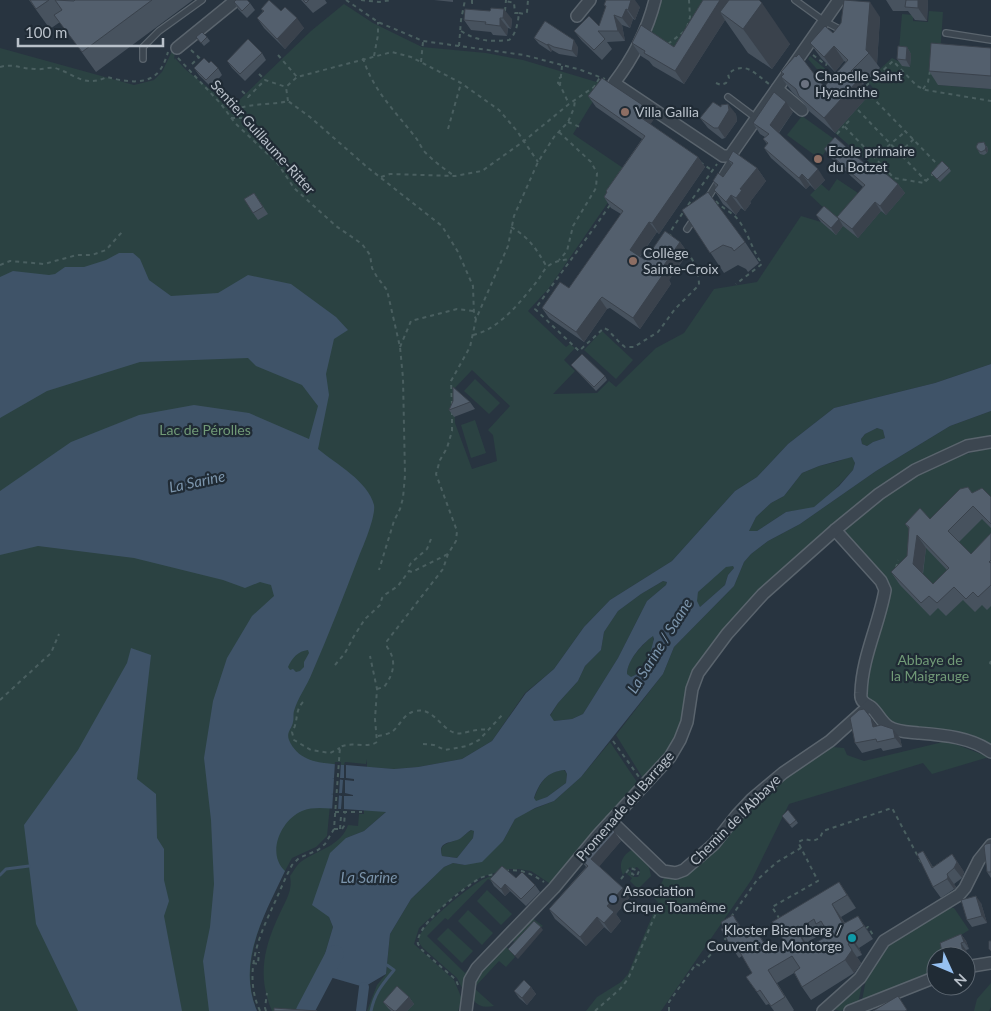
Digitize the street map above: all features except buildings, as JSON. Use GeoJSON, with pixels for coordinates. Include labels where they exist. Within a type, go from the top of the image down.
{"type":"FeatureCollection","features":[{"type":"Feature","properties":{"kind":"street"},"geometry":{"type":"LineString","coordinates":[[183,47],[236,0]]}},
{"type":"Feature","properties":{"kind":"street"},"geometry":{"type":"LineString","coordinates":[[577,16],[590,0]]}},
{"type":"Feature","properties":{"kind":"street"},"geometry":{"type":"LineString","coordinates":[[655,0],[650,22],[627,65],[614,83],[723,156],[730,156],[839,0]]}},
{"type":"Feature","properties":{"kind":"street"},"geometry":{"type":"LineString","coordinates":[[777,90],[802,110]]}},
{"type":"Feature","properties":{"kind":"street","name":"Promenade du Barrage"},"geometry":{"type":"LineString","coordinates":[[466,1006],[470,980],[477,968],[554,888],[611,821],[670,757],[680,740],[686,722],[692,689],[698,673],[727,634],[763,594],[879,494],[915,470],[966,446],[991,442]]}},
{"type":"Feature","properties":{"kind":"street"},"geometry":{"type":"LineString","coordinates":[[835,530],[881,582],[885,590],[864,668],[860,695],[862,701],[889,727],[903,731],[953,736],[986,748],[991,752]]}},
{"type":"Feature","properties":{"kind":"street","name":"Chemin de l'Abbaye"},"geometry":{"type":"LineString","coordinates":[[611,821],[663,871],[676,873],[684,870],[714,844],[737,814],[752,799],[783,773],[830,741],[869,706]]}},
{"type":"Feature","properties":{"kind":"street"},"geometry":{"type":"LineString","coordinates":[[823,1011],[860,978],[884,941],[959,895],[965,888],[979,860],[991,845]]}},
{"type":"Feature","properties":{"kind":"street"},"geometry":{"type":"LineString","coordinates":[[976,965],[991,963]]}},
{"type":"Feature","properties":{"kind":"street"},"geometry":{"type":"LineString","coordinates":[[850,1011],[926,981]]}},
{"type":"Feature","properties":{"kind":"lane"},"geometry":{"type":"LineString","coordinates":[[143,59],[143,47],[202,0]]}},
{"type":"Feature","properties":{"kind":"lane"},"geometry":{"type":"LineString","coordinates":[[795,0],[824,21],[845,31],[849,29]]}},
{"type":"Feature","properties":{"kind":"lane"},"geometry":{"type":"LineString","coordinates":[[946,33],[991,40]]}},
{"type":"Feature","properties":{"kind":"lane"},"geometry":{"type":"LineString","coordinates":[[728,97],[757,118]]}},
{"type":"Feature","properties":{"kind":"lane"},"geometry":{"type":"LineString","coordinates":[[703,206],[730,162],[730,156]]}},
{"type":"Feature","properties":{"kind":"lane"},"geometry":{"type":"LineString","coordinates":[[687,229],[698,213]]}},
{"type":"Feature","properties":{"kind":"path"},"geometry":{"type":"LineString","coordinates":[[346,0],[378,22],[423,41],[524,55],[600,77],[614,83]]}},
{"type":"Feature","properties":{"kind":"path"},"geometry":{"type":"LineString","coordinates":[[361,0],[379,2],[392,0]]}},
{"type":"Feature","properties":{"kind":"path"},"geometry":{"type":"LineString","coordinates":[[459,46],[465,0]]}},
{"type":"Feature","properties":{"kind":"path"},"geometry":{"type":"LineString","coordinates":[[504,16],[506,1],[514,3],[515,13],[525,14],[527,12],[528,0]]}},
{"type":"Feature","properties":{"kind":"path"},"geometry":{"type":"LineString","coordinates":[[686,35],[690,17],[688,0]]}},
{"type":"Feature","properties":{"kind":"path"},"geometry":{"type":"LineString","coordinates":[[461,30],[471,37],[486,41],[509,40],[512,39],[518,24],[519,13]]}},
{"type":"Feature","properties":{"kind":"path"},"geometry":{"type":"LineString","coordinates":[[374,56],[378,35],[378,22]]}},
{"type":"Feature","properties":{"kind":"path"},"geometry":{"type":"LineString","coordinates":[[665,48],[686,30]]}},
{"type":"Feature","properties":{"kind":"path"},"geometry":{"type":"LineString","coordinates":[[420,62],[423,41]]}},
{"type":"Feature","properties":{"kind":"path"},"geometry":{"type":"LineString","coordinates":[[183,47],[204,62]]}},
{"type":"Feature","properties":{"kind":"path","name":"Sentier Guillaume-Ritter"},"geometry":{"type":"LineString","coordinates":[[183,47],[177,55],[179,60],[221,104],[231,118],[278,164],[294,188],[336,226],[362,244],[370,255],[372,268],[387,290],[400,347],[405,475],[400,509],[394,521],[379,570]]}},
{"type":"Feature","properties":{"kind":"path"},"geometry":{"type":"LineString","coordinates":[[286,87],[297,77],[364,58],[392,52],[411,57],[461,83],[499,110],[538,162]]}},
{"type":"Feature","properties":{"kind":"path"},"geometry":{"type":"LineString","coordinates":[[278,55],[297,77]]}},
{"type":"Feature","properties":{"kind":"path"},"geometry":{"type":"LineString","coordinates":[[815,56],[826,65],[827,63]]}},
{"type":"Feature","properties":{"kind":"path"},"geometry":{"type":"LineString","coordinates":[[192,64],[199,57]]}},
{"type":"Feature","properties":{"kind":"path"},"geometry":{"type":"LineString","coordinates":[[364,58],[368,75],[392,110],[417,138],[424,150],[442,168],[455,176]]}},
{"type":"Feature","properties":{"kind":"path"},"geometry":{"type":"LineString","coordinates":[[866,86],[893,61],[917,86],[923,89],[991,101]]}},
{"type":"Feature","properties":{"kind":"path"},"geometry":{"type":"LineString","coordinates":[[0,67],[18,65],[38,70],[54,68],[80,81],[98,81],[107,76],[134,82],[152,79],[162,66]]}},
{"type":"Feature","properties":{"kind":"path"},"geometry":{"type":"LineString","coordinates":[[562,66],[560,85],[569,104]]}},
{"type":"Feature","properties":{"kind":"path"},"geometry":{"type":"LineString","coordinates":[[716,82],[721,86],[725,84],[730,72],[744,68],[777,90]]}},
{"type":"Feature","properties":{"kind":"path"},"geometry":{"type":"LineString","coordinates":[[923,89],[928,82],[929,71],[938,71]]}},
{"type":"Feature","properties":{"kind":"path"},"geometry":{"type":"LineString","coordinates":[[259,74],[265,80],[286,87]]}},
{"type":"Feature","properties":{"kind":"path"},"geometry":{"type":"LineString","coordinates":[[381,177],[390,174],[455,176],[482,171],[594,86],[600,77]]}},
{"type":"Feature","properties":{"kind":"path"},"geometry":{"type":"LineString","coordinates":[[242,91],[248,97],[265,80]]}},
{"type":"Feature","properties":{"kind":"path"},"geometry":{"type":"LineString","coordinates":[[448,129],[461,83]]}},
{"type":"Feature","properties":{"kind":"path"},"geometry":{"type":"LineString","coordinates":[[286,87],[288,101],[442,226],[458,252],[473,286],[476,319]]}},
{"type":"Feature","properties":{"kind":"path"},"geometry":{"type":"LineString","coordinates":[[844,126],[894,178],[924,183],[940,167],[871,96]]}},
{"type":"Feature","properties":{"kind":"path"},"geometry":{"type":"LineString","coordinates":[[377,689],[384,687],[393,671],[394,662],[392,654],[387,647],[387,641],[422,595],[437,579],[456,541],[457,531],[436,474],[452,431],[451,381],[463,362],[474,335],[476,319],[502,262],[508,246],[514,216],[538,162],[568,122],[575,100]]}},
{"type":"Feature","properties":{"kind":"path"},"geometry":{"type":"LineString","coordinates":[[231,118],[243,118],[240,108],[249,105],[277,104],[288,101]]}},
{"type":"Feature","properties":{"kind":"path"},"geometry":{"type":"LineString","coordinates":[[858,110],[926,181]]}},
{"type":"Feature","properties":{"kind":"path"},"geometry":{"type":"LineString","coordinates":[[837,134],[848,121]]}},
{"type":"Feature","properties":{"kind":"path"},"geometry":{"type":"LineString","coordinates":[[568,122],[580,127]]}},
{"type":"Feature","properties":{"kind":"path"},"geometry":{"type":"LineString","coordinates":[[474,335],[483,333],[504,318],[547,267],[559,260],[567,251],[573,226],[596,188],[597,173],[592,162],[559,132]]}},
{"type":"Feature","properties":{"kind":"path"},"geometry":{"type":"LineString","coordinates":[[875,157],[906,132]]}},
{"type":"Feature","properties":{"kind":"path"},"geometry":{"type":"LineString","coordinates":[[899,153],[914,139]]}},
{"type":"Feature","properties":{"kind":"path"},"geometry":{"type":"LineString","coordinates":[[697,160],[713,171]]}},
{"type":"Feature","properties":{"kind":"path"},"geometry":{"type":"LineString","coordinates":[[717,185],[719,190],[715,202],[734,215],[741,223],[753,250],[762,264],[736,284]]}},
{"type":"Feature","properties":{"kind":"path"},"geometry":{"type":"LineString","coordinates":[[611,202],[535,309],[579,351],[604,328],[626,347],[634,347],[658,332],[675,309],[699,285],[699,278],[693,262]]}},
{"type":"Feature","properties":{"kind":"path"},"geometry":{"type":"LineString","coordinates":[[512,227],[534,245],[547,267]]}},
{"type":"Feature","properties":{"kind":"path"},"geometry":{"type":"LineString","coordinates":[[666,238],[672,229]]}},
{"type":"Feature","properties":{"kind":"path"},"geometry":{"type":"LineString","coordinates":[[0,265],[10,261],[44,264],[77,255],[92,255],[106,250],[122,232]]}},
{"type":"Feature","properties":{"kind":"path"},"geometry":{"type":"LineString","coordinates":[[559,260],[572,259]]}},
{"type":"Feature","properties":{"kind":"path"},"geometry":{"type":"LineString","coordinates":[[400,347],[411,322],[457,310],[474,311]]}},
{"type":"Feature","properties":{"kind":"path"},"geometry":{"type":"LineString","coordinates":[[335,665],[345,653],[365,619],[380,605],[382,598],[386,594],[398,586],[409,571],[408,568],[411,563],[427,549],[431,539]]}},
{"type":"Feature","properties":{"kind":"path"},"geometry":{"type":"LineString","coordinates":[[409,571],[421,569],[448,554]]}},
{"type":"Feature","properties":{"kind":"path"},"geometry":{"type":"LineString","coordinates":[[894,574],[898,560]]}},
{"type":"Feature","properties":{"kind":"path"},"geometry":{"type":"LineString","coordinates":[[0,700],[51,652],[59,634]]}},
{"type":"Feature","properties":{"kind":"path"},"geometry":{"type":"LineString","coordinates":[[303,702],[297,710],[297,722],[292,732],[294,740],[310,750],[330,753],[347,743],[375,744],[378,742],[375,719],[377,689],[370,656]]}},
{"type":"Feature","properties":{"kind":"path"},"geometry":{"type":"LineString","coordinates":[[378,736],[392,731],[405,716],[416,710],[426,712],[453,733],[459,734],[470,730],[488,730]]}},
{"type":"Feature","properties":{"kind":"path"},"geometry":{"type":"LineString","coordinates":[[423,744],[434,745],[445,750],[467,746],[479,740],[504,713]]}},
{"type":"Feature","properties":{"kind":"path"},"geometry":{"type":"LineString","coordinates":[[613,741],[644,785]]}},
{"type":"Feature","properties":{"kind":"path"},"geometry":{"type":"LineString","coordinates":[[260,1011],[257,1005],[253,978],[253,963],[259,937],[292,865],[299,858],[318,850],[325,844],[334,829],[340,748]]}},
{"type":"Feature","properties":{"kind":"path"},"geometry":{"type":"LineString","coordinates":[[782,922],[772,907],[818,881],[798,842],[805,839],[812,841],[820,838],[822,831],[892,808],[922,865]]}},
{"type":"Feature","properties":{"kind":"path"},"geometry":{"type":"LineString","coordinates":[[334,829],[340,829],[344,826],[345,811]]}},
{"type":"Feature","properties":{"kind":"path"},"geometry":{"type":"LineString","coordinates":[[335,812],[362,812]]}},
{"type":"Feature","properties":{"kind":"path"},"geometry":{"type":"LineString","coordinates":[[340,829],[341,816]]}},
{"type":"Feature","properties":{"kind":"path"},"geometry":{"type":"LineString","coordinates":[[728,920],[757,880],[777,862],[801,848]]}},
{"type":"Feature","properties":{"kind":"path"},"geometry":{"type":"LineString","coordinates":[[621,879],[630,868],[633,870]]}},
{"type":"Feature","properties":{"kind":"path"},"geometry":{"type":"LineString","coordinates":[[466,1006],[456,980],[418,944],[418,934],[458,895],[482,878],[507,870],[518,870],[531,873],[554,888]]}},
{"type":"Feature","properties":{"kind":"path"},"geometry":{"type":"LineString","coordinates":[[595,1011],[620,989],[628,979],[659,906]]}},
{"type":"Feature","properties":{"kind":"path"},"geometry":{"type":"LineString","coordinates":[[862,931],[868,927],[873,935],[880,934]]}},
{"type":"Feature","properties":{"kind":"path"},"geometry":{"type":"LineString","coordinates":[[669,1011],[669,1002],[696,964],[700,966],[728,934]]}},
{"type":"Feature","properties":{"kind":"path"},"geometry":{"type":"LineString","coordinates":[[253,963],[258,964],[260,952]]}},
{"type":"Feature","properties":{"kind":"path"},"geometry":{"type":"LineString","coordinates":[[266,1011],[267,993]]}},
{"type":"Feature","properties":{"kind":"green space"},"geometry":{"type":"Polygon","coordinates":[[[662,0],[720,0],[683,60],[649,37],[662,0]]]}},
{"type":"Feature","properties":{"kind":"green space"},"geometry":{"type":"Polygon","coordinates":[[[344,4],[373,23],[422,47],[486,53],[523,60],[603,85],[573,134],[629,172],[549,288],[528,311],[566,347],[570,344],[575,348],[564,360],[575,371],[553,394],[597,393],[609,381],[616,387],[656,348],[684,333],[714,289],[757,282],[801,216],[821,222],[836,234],[843,226],[810,195],[821,184],[829,191],[837,179],[867,199],[858,238],[881,211],[886,215],[904,193],[835,133],[874,89],[867,81],[892,58],[898,61],[902,14],[913,15],[913,21],[928,22],[929,11],[943,12],[938,85],[991,89],[991,364],[935,383],[834,408],[788,444],[757,477],[735,491],[672,561],[610,600],[584,627],[554,669],[525,693],[492,741],[462,759],[418,767],[394,769],[367,767],[367,759],[366,764],[345,762],[344,765],[334,764],[327,836],[316,847],[292,858],[265,912],[258,932],[250,972],[252,992],[257,1011],[0,1011],[0,48],[134,85],[154,80],[162,72],[173,49],[175,52],[174,60],[175,58],[185,69],[232,107],[311,31],[344,4]],[[472,370],[454,389],[455,423],[472,469],[497,461],[493,435],[488,430],[510,406],[472,370]]]}},
{"type":"Feature","properties":{"kind":"green space"},"geometry":{"type":"Polygon","coordinates":[[[810,56],[835,77],[830,84],[808,59],[810,56]]]}},
{"type":"Feature","properties":{"kind":"green space"},"geometry":{"type":"Polygon","coordinates":[[[802,116],[834,139],[820,159],[787,135],[802,116]]]}},
{"type":"Feature","properties":{"kind":"green space"},"geometry":{"type":"Polygon","coordinates":[[[602,331],[633,360],[616,379],[584,350],[602,331]]]}},
{"type":"Feature","properties":{"kind":"green space"},"geometry":{"type":"Polygon","coordinates":[[[475,379],[500,403],[489,414],[464,391],[475,379]]]}},
{"type":"Feature","properties":{"kind":"green space"},"geometry":{"type":"Polygon","coordinates":[[[991,411],[991,439],[875,491],[704,657],[683,720],[668,754],[644,780],[616,735],[663,674],[674,647],[734,586],[744,562],[751,554],[768,541],[800,524],[876,471],[950,426],[991,411]]]}},
{"type":"Feature","properties":{"kind":"green space"},"geometry":{"type":"Polygon","coordinates":[[[475,420],[486,453],[471,458],[461,425],[475,420]]]}},
{"type":"Feature","properties":{"kind":"green space"},"geometry":{"type":"Polygon","coordinates":[[[877,428],[883,430],[885,438],[867,446],[862,444],[861,439],[865,434],[877,428]]]}},
{"type":"Feature","properties":{"kind":"green space","name":"Abbaye de la Maigrauge"},"geometry":{"type":"Polygon","coordinates":[[[991,447],[991,746],[890,725],[874,702],[865,698],[866,672],[891,586],[845,535],[851,522],[917,474],[942,461],[991,447]]]}},
{"type":"Feature","properties":{"kind":"green space"},"geometry":{"type":"Polygon","coordinates":[[[852,456],[855,463],[853,470],[826,499],[814,508],[786,512],[757,531],[749,531],[756,517],[771,503],[784,496],[802,473],[852,456]]]}},
{"type":"Feature","properties":{"kind":"green space"},"geometry":{"type":"Polygon","coordinates":[[[726,566],[733,566],[734,568],[728,575],[725,585],[700,607],[696,601],[698,592],[726,566]]]}},
{"type":"Feature","properties":{"kind":"green space"},"geometry":{"type":"Polygon","coordinates":[[[663,581],[667,582],[666,585],[647,601],[618,658],[583,714],[572,719],[554,721],[550,716],[558,703],[578,681],[585,666],[601,650],[604,632],[618,611],[663,581]]]}},
{"type":"Feature","properties":{"kind":"green space"},"geometry":{"type":"Polygon","coordinates":[[[653,635],[653,647],[645,665],[631,678],[627,674],[630,663],[636,653],[653,635]]]}},
{"type":"Feature","properties":{"kind":"green space"},"geometry":{"type":"Polygon","coordinates":[[[947,741],[989,757],[932,774],[923,763],[789,804],[752,879],[661,1011],[586,1011],[597,997],[621,982],[628,974],[658,902],[654,898],[664,878],[671,875],[787,772],[832,747],[844,748],[847,755],[864,761],[947,741]]]}},
{"type":"Feature","properties":{"kind":"green space"},"geometry":{"type":"Polygon","coordinates":[[[610,742],[639,785],[553,882],[549,883],[531,871],[518,869],[508,869],[481,877],[456,894],[419,928],[414,944],[454,980],[462,999],[458,1011],[407,1011],[413,1004],[389,1009],[391,1011],[367,1011],[377,985],[386,974],[390,934],[411,899],[444,867],[453,863],[465,865],[503,841],[515,819],[521,814],[554,801],[581,777],[610,742]]]}},
{"type":"Feature","properties":{"kind":"green space"},"geometry":{"type":"Polygon","coordinates":[[[564,770],[567,774],[566,783],[547,797],[536,802],[534,799],[536,793],[544,779],[548,775],[564,770]]]}},
{"type":"Feature","properties":{"kind":"green space"},"geometry":{"type":"Polygon","coordinates":[[[364,809],[387,811],[364,831],[346,838],[329,917],[333,927],[319,974],[299,1011],[272,1011],[267,998],[264,961],[274,925],[290,890],[290,876],[300,862],[341,838],[348,825],[358,826],[359,814],[364,814],[364,809]]]}},
{"type":"Feature","properties":{"kind":"green space"},"geometry":{"type":"Polygon","coordinates":[[[472,830],[474,831],[473,838],[457,858],[442,856],[443,846],[472,830]]]}},
{"type":"Feature","properties":{"kind":"green space"},"geometry":{"type":"Polygon","coordinates":[[[633,849],[649,867],[651,876],[638,889],[630,881],[632,878],[627,874],[631,870],[631,875],[638,877],[640,870],[637,867],[632,869],[630,867],[623,875],[621,867],[622,860],[626,854],[633,849]]]}},
{"type":"Feature","properties":{"kind":"green space"},"geometry":{"type":"Polygon","coordinates":[[[503,873],[494,883],[488,879],[448,920],[445,918],[427,936],[465,973],[499,937],[464,992],[457,978],[423,948],[419,943],[419,938],[428,924],[458,897],[478,882],[503,873]]]}},
{"type":"Feature","properties":{"kind":"green space"},"geometry":{"type":"Polygon","coordinates":[[[487,890],[512,914],[501,925],[477,901],[487,890]]]}},
{"type":"Feature","properties":{"kind":"green space"},"geometry":{"type":"Polygon","coordinates":[[[948,907],[954,908],[969,930],[945,946],[926,946],[926,977],[862,1001],[866,979],[885,945],[948,907]]]}},
{"type":"Feature","properties":{"kind":"green space"},"geometry":{"type":"Polygon","coordinates":[[[468,910],[493,933],[482,945],[458,921],[468,910]]]}},
{"type":"Feature","properties":{"kind":"green space"},"geometry":{"type":"Polygon","coordinates":[[[531,917],[543,926],[540,928],[536,924],[511,952],[515,957],[506,967],[499,961],[474,988],[494,1006],[480,1006],[473,999],[472,994],[478,973],[487,960],[502,946],[511,951],[516,944],[511,939],[511,935],[531,917]]]}},
{"type":"Feature","properties":{"kind":"green space"},"geometry":{"type":"Polygon","coordinates":[[[448,928],[473,951],[462,963],[437,939],[448,928]]]}},
{"type":"Feature","properties":{"kind":"green space"},"geometry":{"type":"Polygon","coordinates":[[[863,979],[858,1004],[841,1011],[833,1009],[863,979]]]}},
{"type":"Feature","properties":{"kind":"green space"},"geometry":{"type":"Polygon","coordinates":[[[991,983],[991,1007],[989,1011],[974,1011],[977,999],[991,983]]]}},
{"type":"Feature","properties":{"kind":"water","name":"Lac de Pérolles"},"geometry":{"type":"Polygon","coordinates":[[[119,253],[133,253],[140,259],[149,280],[171,296],[218,293],[248,275],[291,284],[336,317],[348,330],[334,339],[326,374],[329,395],[318,449],[365,488],[371,496],[374,510],[366,538],[336,614],[310,678],[296,706],[288,735],[293,748],[305,757],[320,762],[344,765],[344,778],[332,778],[343,780],[342,793],[331,794],[342,796],[341,809],[316,808],[302,811],[294,815],[282,829],[278,838],[276,846],[277,855],[279,864],[285,871],[262,921],[251,957],[251,993],[257,1011],[209,1011],[203,961],[210,927],[214,884],[211,820],[204,758],[213,701],[227,658],[252,616],[274,596],[271,585],[260,582],[245,588],[223,580],[134,558],[38,546],[0,555],[0,491],[71,442],[139,415],[194,405],[249,413],[309,439],[318,406],[302,385],[256,366],[248,358],[140,362],[47,391],[0,418],[0,277],[13,271],[49,275],[55,274],[65,267],[84,267],[106,260],[119,253]],[[308,650],[296,656],[288,667],[290,670],[300,671],[304,667],[304,662],[309,653],[308,650]]]}},
{"type":"Feature","properties":{"kind":"water","name":"La Sarine"},"geometry":{"type":"Polygon","coordinates":[[[991,364],[991,411],[950,426],[876,471],[800,524],[768,541],[751,554],[744,562],[734,586],[674,647],[663,674],[581,777],[554,801],[535,808],[515,819],[503,841],[482,862],[465,865],[453,863],[444,867],[411,899],[390,934],[386,974],[364,987],[319,974],[333,927],[329,917],[312,905],[330,853],[346,838],[364,831],[386,812],[344,809],[344,796],[353,796],[345,793],[345,780],[354,781],[354,779],[346,778],[346,765],[394,769],[418,767],[462,759],[492,741],[526,693],[554,669],[584,627],[610,600],[672,561],[735,491],[757,477],[788,444],[834,408],[935,383],[991,364]],[[877,428],[865,434],[861,439],[862,444],[867,446],[885,438],[883,430],[877,428]],[[852,457],[802,473],[784,496],[771,503],[756,517],[749,531],[757,531],[786,512],[814,507],[839,486],[853,470],[855,463],[852,457]],[[733,566],[726,567],[698,592],[697,601],[700,607],[725,585],[728,575],[734,568],[733,566]],[[663,581],[641,594],[618,611],[604,632],[601,650],[585,666],[578,681],[550,715],[554,721],[572,719],[583,714],[618,658],[647,601],[667,582],[663,581]],[[653,636],[636,652],[630,663],[627,674],[631,677],[641,671],[647,661],[654,639],[653,636]],[[565,770],[553,773],[538,787],[534,798],[536,801],[547,797],[566,783],[567,774],[565,770]],[[471,830],[461,838],[443,845],[442,856],[457,858],[473,838],[474,831],[471,830]]]}},
{"type":"Feature","properties":{"kind":"water"},"geometry":{"type":"Polygon","coordinates":[[[131,648],[151,655],[137,779],[156,794],[157,838],[164,849],[164,880],[169,901],[164,916],[182,1011],[78,1011],[36,924],[24,825],[78,750],[127,663],[131,648]]]}},
{"type":"Feature","properties":{"kind":"pier"},"geometry":{"type":"Polygon","coordinates":[[[335,762],[341,762],[338,811],[332,811],[335,762]]]}},
{"type":"Feature","properties":{"kind":"waterway"},"geometry":{"type":"LineString","coordinates":[[0,875],[6,869],[29,866]]}},
{"type":"Feature","properties":{"kind":"waterway","name":"La Sarine / Saane"},"geometry":{"type":"LineString","coordinates":[[305,1011],[335,954]]}},
{"type":"Feature","properties":{"kind":"waterway"},"geometry":{"type":"LineString","coordinates":[[371,1011],[377,994],[394,970],[387,965]]}},
{"type":"Feature","properties":{"kind":"waterway"},"geometry":{"type":"LineString","coordinates":[[361,1011],[364,987]]}},
{"type":"Feature","properties":{"kind":"place","name":"Chapelle Saint Hyacinthe"},"geometry":{"type":"Point","coordinates":[805,84]}},
{"type":"Feature","properties":{"kind":"place","name":"Villa Gallia"},"geometry":{"type":"Point","coordinates":[625,112]}},
{"type":"Feature","properties":{"kind":"place","name":"Ecole primaire du Botzet"},"geometry":{"type":"Point","coordinates":[818,159]}},
{"type":"Feature","properties":{"kind":"place","name":"Collège Sainte-Croix"},"geometry":{"type":"Point","coordinates":[633,261]}},
{"type":"Feature","properties":{"kind":"place","name":"Association Cirque Toamême"},"geometry":{"type":"Point","coordinates":[613,899]}},
{"type":"Feature","properties":{"kind":"place","name":"Kloster Bisenberg / Couvent de Montorge"},"geometry":{"type":"Point","coordinates":[852,938]}}]}
